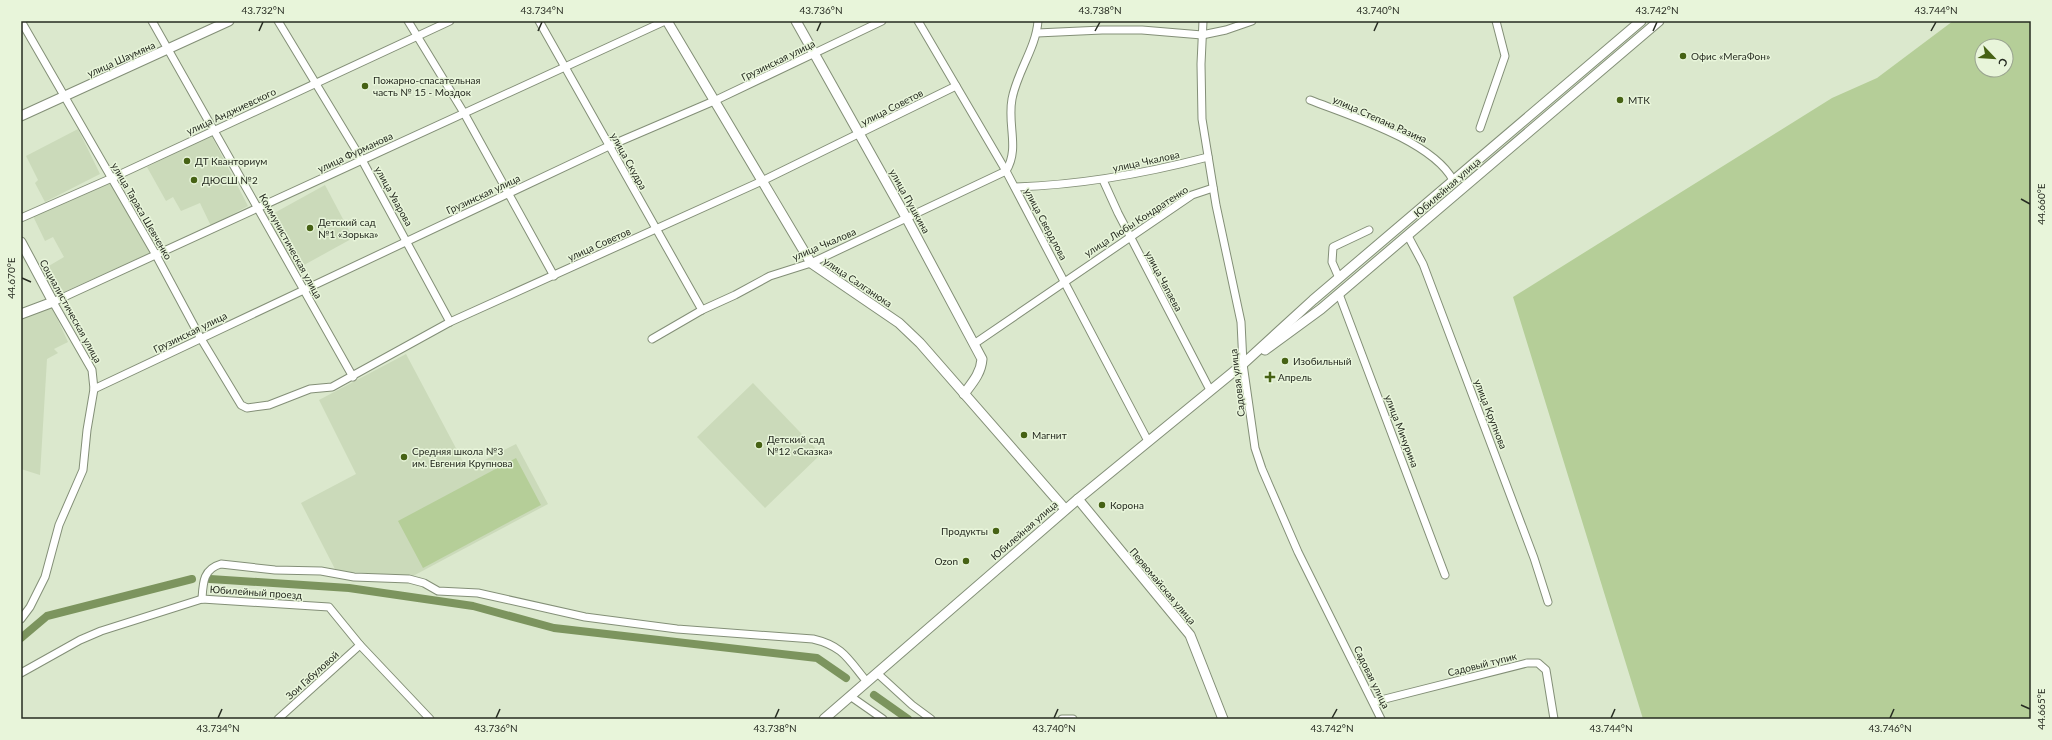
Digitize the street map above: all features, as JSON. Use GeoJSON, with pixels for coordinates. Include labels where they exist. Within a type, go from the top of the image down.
{"type":"FeatureCollection","features":[{"type":"Feature","properties":{"kind":"main road","name":"улица Шаумяна"},"geometry":{"type":"LineString","coordinates":[[21,116],[169,50],[229,21]]}},
{"type":"Feature","properties":{"kind":"main road","name":"улица Салганюка"},"geometry":{"type":"LineString","coordinates":[[666,21],[811,263],[899,323],[920,343],[1066,509]]}},
{"type":"Feature","properties":{"kind":"main road","name":"улица Пушкина"},"geometry":{"type":"LineString","coordinates":[[796,21],[907,219],[982,358],[981,367],[964,394]]}},
{"type":"Feature","properties":{"kind":"main road","name":"Юбилейная улица"},"geometry":{"type":"LineString","coordinates":[[1244,364],[1453,180],[1641,21]]}},
{"type":"Feature","properties":{"kind":"main road","name":"Юбилейная улица"},"geometry":{"type":"LineString","coordinates":[[824,719],[1066,509],[1210,390],[1339,294],[1659,21]]}},
{"type":"Feature","properties":{"kind":"main road"},"geometry":{"type":"LineString","coordinates":[[1528,116],[1536,125]]}},
{"type":"Feature","properties":{"kind":"main road","name":"Социалистическая улица"},"geometry":{"type":"LineString","coordinates":[[21,242],[53,302]]}},
{"type":"Feature","properties":{"kind":"main road"},"geometry":{"type":"LineString","coordinates":[[21,314],[53,302]]}},
{"type":"Feature","properties":{"kind":"main road","name":"Первомайская улица"},"geometry":{"type":"LineString","coordinates":[[1078,499],[1190,635],[1223,719]]}},
{"type":"Feature","properties":{"kind":"street","name":"улица Тараса Шевченко"},"geometry":{"type":"LineString","coordinates":[[21,21],[63,97],[156,255],[200,338],[241,405],[247,408]]}},
{"type":"Feature","properties":{"kind":"street","name":"Коммунистическая улица"},"geometry":{"type":"LineString","coordinates":[[152,21],[259,208],[302,289],[353,377]]}},
{"type":"Feature","properties":{"kind":"street","name":"улица Уварова"},"geometry":{"type":"LineString","coordinates":[[278,21],[362,160],[407,240],[450,322]]}},
{"type":"Feature","properties":{"kind":"street"},"geometry":{"type":"LineString","coordinates":[[408,21],[464,114],[554,276]]}},
{"type":"Feature","properties":{"kind":"street","name":"улица Анджиевского"},"geometry":{"type":"LineString","coordinates":[[21,218],[112,178],[450,21]]}},
{"type":"Feature","properties":{"kind":"street","name":"улица Скудра"},"geometry":{"type":"LineString","coordinates":[[539,21],[702,310]]}},
{"type":"Feature","properties":{"kind":"street","name":"улица Фурманова"},"geometry":{"type":"LineString","coordinates":[[53,302],[666,21]]}},
{"type":"Feature","properties":{"kind":"street","name":"Грузинская улица"},"geometry":{"type":"LineString","coordinates":[[94,389],[302,289],[609,146],[714,101],[882,21]]}},
{"type":"Feature","properties":{"kind":"street","name":"улица Свердлова"},"geometry":{"type":"LineString","coordinates":[[918,21],[1015,187],[1066,281],[1148,441]]}},
{"type":"Feature","properties":{"kind":"street"},"geometry":{"type":"LineString","coordinates":[[1006,171],[1014,154],[1010,115],[1012,100],[1016,85],[1037,34],[1038,21]]}},
{"type":"Feature","properties":{"kind":"street","name":"Садовая улица"},"geometry":{"type":"LineString","coordinates":[[1203,21],[1202,119],[1208,157],[1241,322],[1244,364],[1254,448],[1298,552],[1381,719]]}},
{"type":"Feature","properties":{"kind":"street"},"geometry":{"type":"LineString","coordinates":[[1037,34],[1102,30],[1142,30],[1202,35],[1226,30],[1252,21]]}},
{"type":"Feature","properties":{"kind":"street"},"geometry":{"type":"LineString","coordinates":[[1480,128],[1505,56],[1496,21]]}},
{"type":"Feature","properties":{"kind":"street","name":"улица Советов"},"geometry":{"type":"LineString","coordinates":[[247,408],[269,405],[310,389],[332,387],[353,377],[450,322],[762,182],[860,135],[956,86]]}},
{"type":"Feature","properties":{"kind":"street","name":"улица Степана Разина"},"geometry":{"type":"LineString","coordinates":[[1310,100],[1367,123],[1426,151],[1447,169],[1453,180]]}},
{"type":"Feature","properties":{"kind":"street","name":"улица Чкалова"},"geometry":{"type":"LineString","coordinates":[[1015,187],[1051,186],[1103,180],[1158,170],[1208,157]]}},
{"type":"Feature","properties":{"kind":"street","name":"улица Чкалова"},"geometry":{"type":"LineString","coordinates":[[652,339],[702,310],[735,295],[770,276],[811,263],[1006,171]]}},
{"type":"Feature","properties":{"kind":"street","name":"улица Чапаева"},"geometry":{"type":"LineString","coordinates":[[1103,180],[1130,236],[1210,390]]}},
{"type":"Feature","properties":{"kind":"street","name":"улица Любы Кондратенко"},"geometry":{"type":"LineString","coordinates":[[974,344],[1192,195],[1214,188]]}},
{"type":"Feature","properties":{"kind":"street"},"geometry":{"type":"LineString","coordinates":[[1340,278],[1332,262],[1333,247],[1369,230]]}},
{"type":"Feature","properties":{"kind":"street","name":"улица Крупнова"},"geometry":{"type":"LineString","coordinates":[[1408,236],[1423,264],[1534,558],[1548,602]]}},
{"type":"Feature","properties":{"kind":"street","name":"улица Мичурина"},"geometry":{"type":"LineString","coordinates":[[1339,294],[1445,575]]}},
{"type":"Feature","properties":{"kind":"street","name":"Социалистическая улица"},"geometry":{"type":"LineString","coordinates":[[21,619],[30,607],[45,577],[59,525],[83,470],[87,430],[94,389],[92,370],[53,302]]}},
{"type":"Feature","properties":{"kind":"street"},"geometry":{"type":"LineString","coordinates":[[202,599],[206,573],[210,569],[221,564],[276,570],[321,571],[354,577],[409,579],[424,583],[438,591],[478,593],[585,617],[677,629],[813,639],[830,643],[841,650],[867,682]]}},
{"type":"Feature","properties":{"kind":"street","name":"Юбилейный проезд"},"geometry":{"type":"LineString","coordinates":[[21,674],[80,640],[102,631],[202,599],[329,606],[360,646],[430,719]]}},
{"type":"Feature","properties":{"kind":"street","name":"Зои Габуловой"},"geometry":{"type":"LineString","coordinates":[[278,719],[360,646]]}},
{"type":"Feature","properties":{"kind":"street","name":"Садовый тупик"},"geometry":{"type":"LineString","coordinates":[[1373,702],[1527,663],[1538,663],[1546,670],[1554,719]]}},
{"type":"Feature","properties":{"kind":"street"},"geometry":{"type":"LineString","coordinates":[[877,673],[912,705],[931,719]]}},
{"type":"Feature","properties":{"kind":"street"},"geometry":{"type":"LineString","coordinates":[[850,696],[883,719]]}},
{"type":"Feature","properties":{"kind":"street"},"geometry":{"type":"LineString","coordinates":[[1062,719],[1073,719]]}},
{"type":"Feature","properties":{"kind":"shaded area"},"geometry":{"type":"Polygon","coordinates":[[[78,129],[100,174],[45,202],[35,183],[38,180],[26,156],[78,129]]]}},
{"type":"Feature","properties":{"kind":"shaded area","name":"ДЮСШ №2"},"geometry":{"type":"Polygon","coordinates":[[[211,135],[248,206],[211,226],[200,203],[181,211],[173,197],[166,201],[147,167],[211,135]]]}},
{"type":"Feature","properties":{"kind":"shaded area"},"geometry":{"type":"Polygon","coordinates":[[[110,180],[150,253],[55,296],[42,270],[64,257],[53,237],[45,241],[33,216],[110,180]]]}},
{"type":"Feature","properties":{"kind":"shaded area","name":"Детский сад №1 «Зорька»"},"geometry":{"type":"Polygon","coordinates":[[[325,185],[353,238],[295,270],[267,217],[325,185]]]}},
{"type":"Feature","properties":{"kind":"shaded area"},"geometry":{"type":"Polygon","coordinates":[[[51,305],[68,342],[54,349],[58,353],[47,359],[40,475],[21,469],[21,317],[51,305]]]}},
{"type":"Feature","properties":{"kind":"shaded area","name":"Средняя школа №3 им. Евгения Крупнова"},"geometry":{"type":"Polygon","coordinates":[[[406,354],[467,469],[516,444],[548,504],[413,576],[336,571],[301,503],[356,474],[319,400],[406,354]]]}},
{"type":"Feature","properties":{"kind":"shaded area","name":"Детский сад №12 «Сказка»"},"geometry":{"type":"Polygon","coordinates":[[[753,383],[821,454],[765,508],[697,437],[753,383]]]}},
{"type":"Feature","properties":{"kind":"green space"},"geometry":{"type":"Polygon","coordinates":[[[1953,21],[2031,21],[2031,719],[1643,719],[1513,297],[1832,98],[1877,78],[1953,21]]]}},
{"type":"Feature","properties":{"kind":"green space"},"geometry":{"type":"Polygon","coordinates":[[[516,458],[541,505],[423,568],[398,521],[516,458]]]}},
{"type":"Feature","properties":{"kind":"waterway"},"geometry":{"type":"LineString","coordinates":[[21,638],[47,616],[192,579]]}},
{"type":"Feature","properties":{"kind":"waterway"},"geometry":{"type":"LineString","coordinates":[[210,579],[349,588],[473,606],[554,628],[817,658],[846,678]]}},
{"type":"Feature","properties":{"kind":"waterway"},"geometry":{"type":"LineString","coordinates":[[874,695],[908,719]]}},
{"type":"Feature","properties":{"kind":"place","name":"Офис «МегаФон»"},"geometry":{"type":"Point","coordinates":[1683,56]}},
{"type":"Feature","properties":{"kind":"place","name":"Пожарно-спасательная часть № 15 - Моздок"},"geometry":{"type":"Point","coordinates":[365,86]}},
{"type":"Feature","properties":{"kind":"place","name":"МТК"},"geometry":{"type":"Point","coordinates":[1620,100]}},
{"type":"Feature","properties":{"kind":"place","name":"ДТ Кванториум"},"geometry":{"type":"Point","coordinates":[187,161]}},
{"type":"Feature","properties":{"kind":"place","name":"ДЮСШ №2"},"geometry":{"type":"Point","coordinates":[194,180]}},
{"type":"Feature","properties":{"kind":"place","name":"Детский сад №1 «Зорька»"},"geometry":{"type":"Point","coordinates":[310,228]}},
{"type":"Feature","properties":{"kind":"place","name":"Изобильный"},"geometry":{"type":"Point","coordinates":[1285,361]}},
{"type":"Feature","properties":{"kind":"place","name":"Апрель"},"geometry":{"type":"Point","coordinates":[1270,377]}},
{"type":"Feature","properties":{"kind":"place","name":"Магнит"},"geometry":{"type":"Point","coordinates":[1024,435]}},
{"type":"Feature","properties":{"kind":"place","name":"Детский сад №12 «Сказка»"},"geometry":{"type":"Point","coordinates":[759,445]}},
{"type":"Feature","properties":{"kind":"place","name":"Средняя школа №3 им. Евгения Крупнова"},"geometry":{"type":"Point","coordinates":[404,457]}},
{"type":"Feature","properties":{"kind":"place","name":"Корона"},"geometry":{"type":"Point","coordinates":[1102,505]}},
{"type":"Feature","properties":{"kind":"place","name":"Продукты"},"geometry":{"type":"Point","coordinates":[996,531]}},
{"type":"Feature","properties":{"kind":"place","name":"Ozon"},"geometry":{"type":"Point","coordinates":[966,561]}}]}
